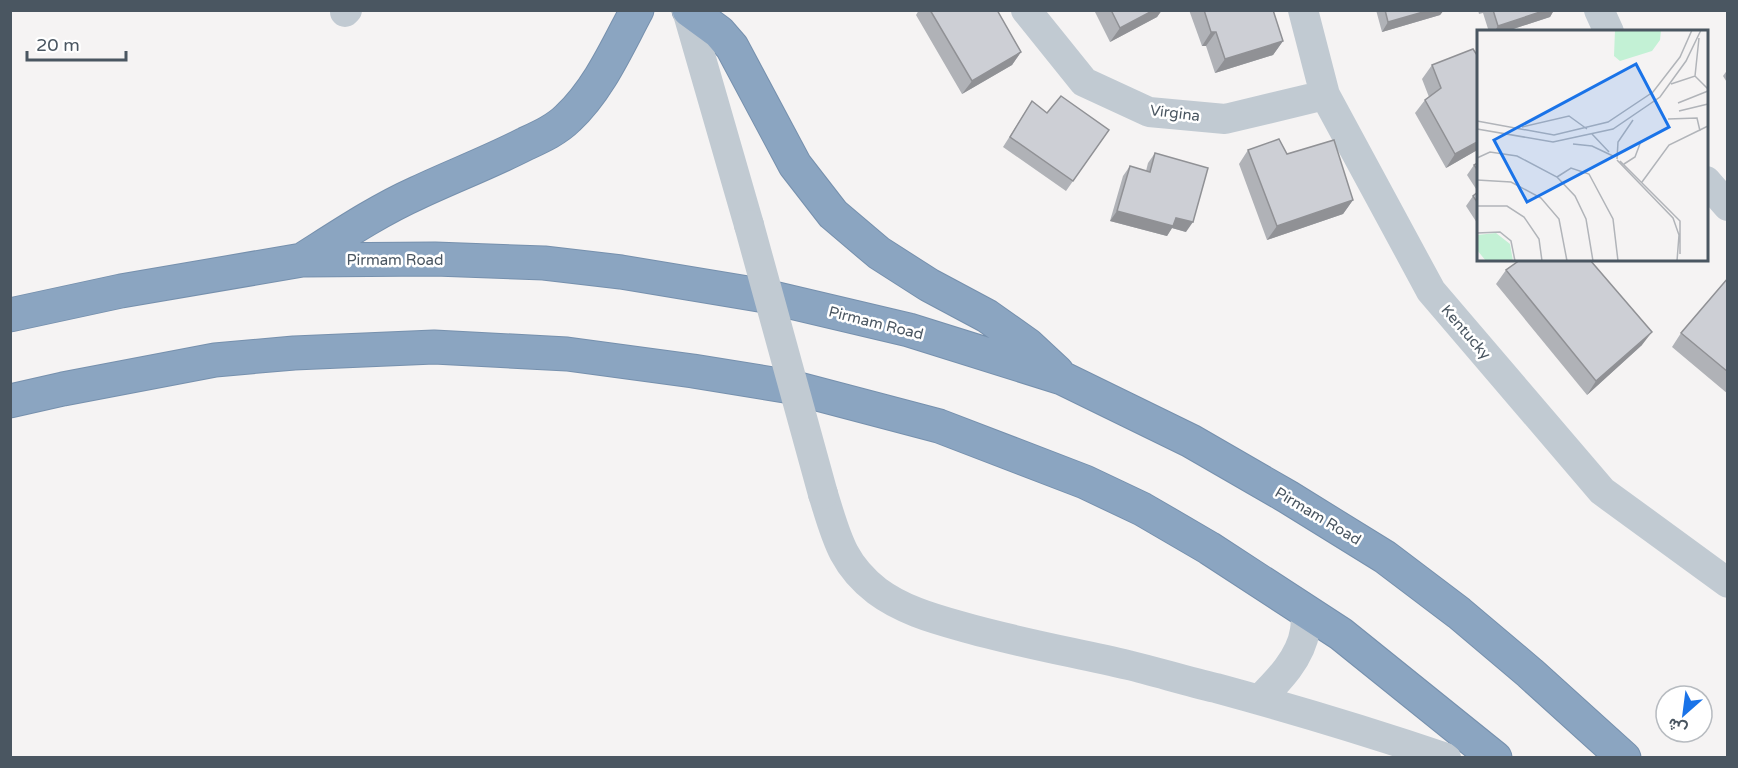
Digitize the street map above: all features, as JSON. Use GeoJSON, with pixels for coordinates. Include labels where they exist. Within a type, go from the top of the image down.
{"type":"FeatureCollection","features":[{"type":"Feature","properties":{"kind":"highway"},"geometry":{"type":"LineString","coordinates":[[302,260],[359,224],[415,194],[512,152],[547,134],[567,119],[594,87],[637,10]]}},
{"type":"Feature","properties":{"kind":"highway"},"geometry":{"type":"LineString","coordinates":[[688,10],[719,33],[732,47],[795,165],[834,214],[879,253],[928,285],[987,316],[1028,345],[1062,378]]}},
{"type":"Feature","properties":{"kind":"highway","name":"Pirmam Road"},"geometry":{"type":"LineString","coordinates":[[10,315],[121,291],[302,260],[435,259],[544,263],[621,272],[765,296],[909,330],[1062,378],[1191,441],[1288,497],[1385,557],[1459,613],[1624,758]]}},
{"type":"Feature","properties":{"kind":"highway"},"geometry":{"type":"LineString","coordinates":[[10,401],[215,360],[294,352],[434,347],[567,354],[693,370],[791,387],[939,426],[1064,473],[1142,509],[1209,548],[1341,634],[1495,758]]}},
{"type":"Feature","properties":{"kind":"street"},"geometry":{"type":"LineString","coordinates":[[688,10],[837,540],[852,568],[863,580],[879,593],[900,605],[928,617],[1001,638],[1130,665],[1259,700],[1374,733],[1446,758]]}},
{"type":"Feature","properties":{"kind":"street","name":"Virgina"},"geometry":{"type":"LineString","coordinates":[[1026,10],[1083,82],[1149,112],[1225,119],[1325,95]]}},
{"type":"Feature","properties":{"kind":"street","name":"Kentucky"},"geometry":{"type":"LineString","coordinates":[[1303,10],[1325,95],[1431,291],[1602,491],[1728,583]]}},
{"type":"Feature","properties":{"kind":"street"},"geometry":{"type":"LineString","coordinates":[[1599,10],[1608,30]]}},
{"type":"Feature","properties":{"kind":"street"},"geometry":{"type":"LineString","coordinates":[[1708,182],[1728,206]]}},
{"type":"Feature","properties":{"kind":"street"},"geometry":{"type":"LineString","coordinates":[[1259,700],[1287,669],[1301,645],[1305,631],[1306,611]]}},
{"type":"Feature","properties":{"kind":"building"},"geometry":{"type":"Polygon","coordinates":[[[930,10],[997,10],[1021,52],[972,81],[930,10]]]}},
{"type":"Feature","properties":{"kind":"building"},"geometry":{"type":"Polygon","coordinates":[[[1111,10],[1154,10],[1120,28],[1111,10]]]}},
{"type":"Feature","properties":{"kind":"building"},"geometry":{"type":"Polygon","coordinates":[[[1204,10],[1273,10],[1283,41],[1225,59],[1216,32],[1211,32],[1204,10]]]}},
{"type":"Feature","properties":{"kind":"building"},"geometry":{"type":"Polygon","coordinates":[[[1385,10],[1430,10],[1388,22],[1385,10]]]}},
{"type":"Feature","properties":{"kind":"building"},"geometry":{"type":"Polygon","coordinates":[[[1493,10],[1546,10],[1498,26],[1493,10]]]}},
{"type":"Feature","properties":{"kind":"building"},"geometry":{"type":"Polygon","coordinates":[[[1473,49],[1477,55],[1477,142],[1455,154],[1425,100],[1441,88],[1432,65],[1473,49]]]}},
{"type":"Feature","properties":{"kind":"building"},"geometry":{"type":"Polygon","coordinates":[[[1061,96],[1109,130],[1073,181],[1010,137],[1032,101],[1047,113],[1061,96]]]}},
{"type":"Feature","properties":{"kind":"building"},"geometry":{"type":"Polygon","coordinates":[[[1279,139],[1287,154],[1334,140],[1353,200],[1277,226],[1248,150],[1279,139]]]}},
{"type":"Feature","properties":{"kind":"building"},"geometry":{"type":"Polygon","coordinates":[[[1155,153],[1208,168],[1193,222],[1176,218],[1173,226],[1117,211],[1130,166],[1150,172],[1155,153]]]}},
{"type":"Feature","properties":{"kind":"building"},"geometry":{"type":"Polygon","coordinates":[[[1519,261],[1591,261],[1652,332],[1596,381],[1506,270],[1519,261]]]}},
{"type":"Feature","properties":{"kind":"building"},"geometry":{"type":"Polygon","coordinates":[[[1728,278],[1728,372],[1681,333],[1728,278]]]}}]}
